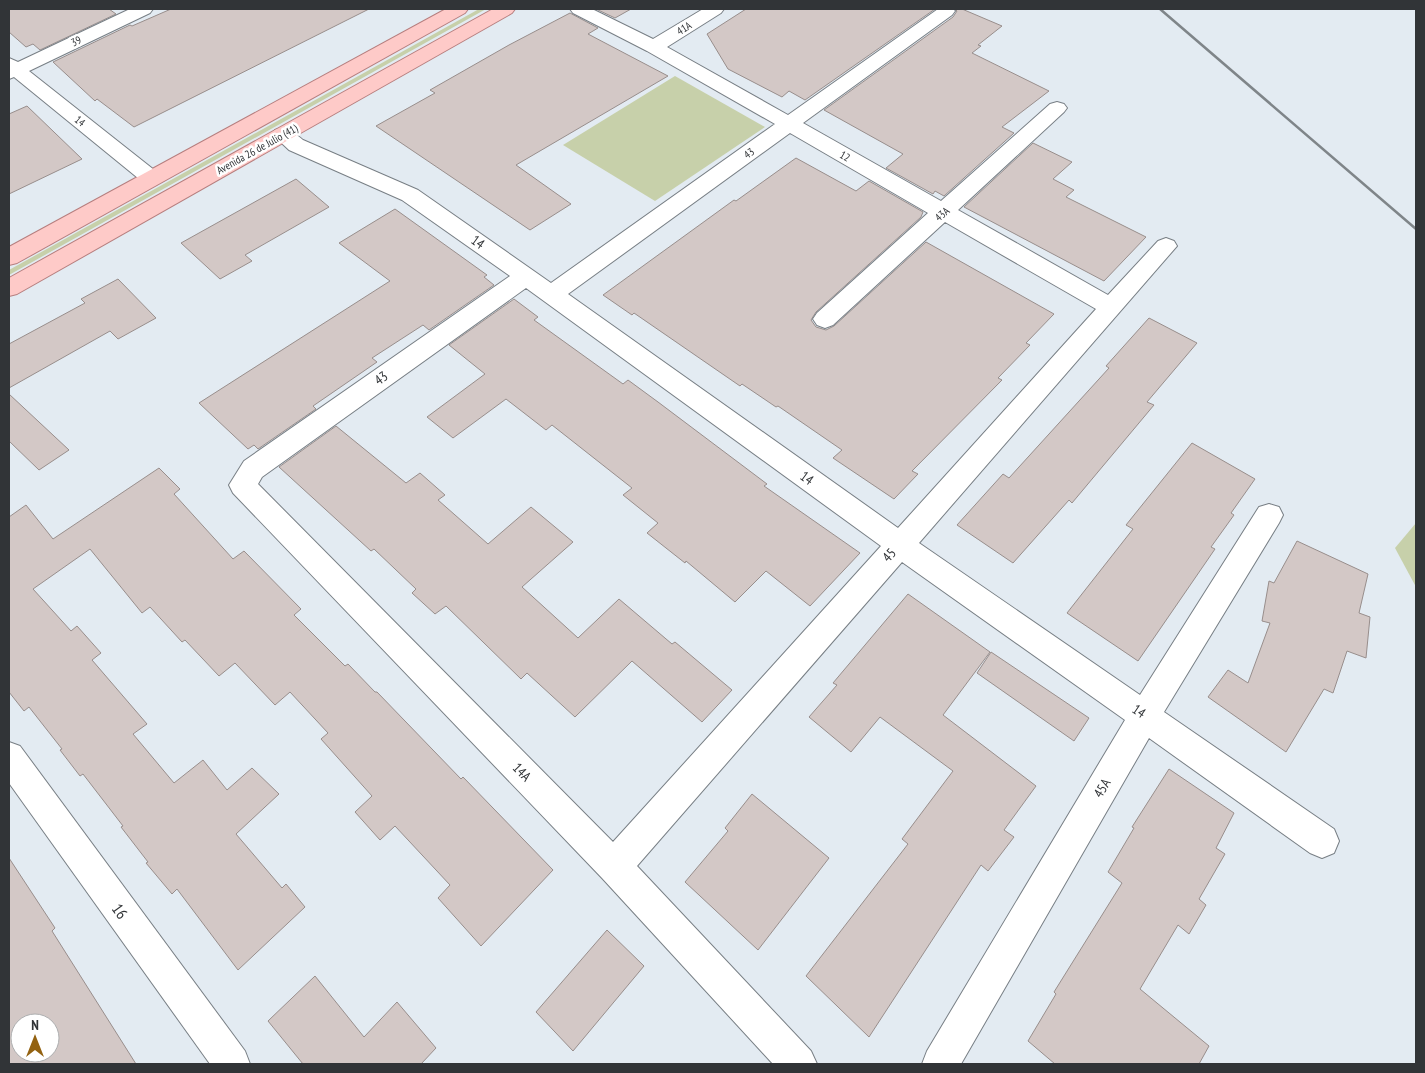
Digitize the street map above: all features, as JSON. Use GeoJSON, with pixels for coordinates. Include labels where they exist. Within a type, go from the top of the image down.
{"type":"FeatureCollection","features":[{"type":"Feature","properties":{"kind":"main road","name":"Avenida 26 de Julio (41)"},"geometry":{"type":"LineString","coordinates":[[9,256],[459,9]]}},
{"type":"Feature","properties":{"kind":"main road","name":"Avenida 26 de Julio (41)"},"geometry":{"type":"LineString","coordinates":[[9,288],[506,9]]}},
{"type":"Feature","properties":{"kind":"street","name":"39"},"geometry":{"type":"LineString","coordinates":[[11,69],[144,9]]}},
{"type":"Feature","properties":{"kind":"street","name":"12"},"geometry":{"type":"LineString","coordinates":[[578,9],[654,47],[1110,307]]}},
{"type":"Feature","properties":{"kind":"street","name":"41A"},"geometry":{"type":"LineString","coordinates":[[654,47],[715,9]]}},
{"type":"Feature","properties":{"kind":"street","name":"43"},"geometry":{"type":"LineString","coordinates":[[553,294],[946,11]]}},
{"type":"Feature","properties":{"kind":"street","name":"14"},"geometry":{"type":"LineString","coordinates":[[11,69],[151,178]]}},
{"type":"Feature","properties":{"kind":"street","name":"43A"},"geometry":{"type":"LineString","coordinates":[[825,319],[1057,108]]}},
{"type":"Feature","properties":{"kind":"street","name":"14"},"geometry":{"type":"LineString","coordinates":[[282,134],[296,145],[410,195],[448,220],[899,544],[1322,841]]}},
{"type":"Feature","properties":{"kind":"street","name":"45"},"geometry":{"type":"LineString","coordinates":[[614,866],[1166,246]]}},
{"type":"Feature","properties":{"kind":"street","name":"43"},"geometry":{"type":"LineString","coordinates":[[242,485],[253,469],[526,276]]}},
{"type":"Feature","properties":{"kind":"street","name":"14A"},"geometry":{"type":"LineString","coordinates":[[242,485],[614,866],[798,1064]]}},
{"type":"Feature","properties":{"kind":"street","name":"45A"},"geometry":{"type":"LineString","coordinates":[[940,1064],[1145,715],[1269,515]]}},
{"type":"Feature","properties":{"kind":"street","name":"16"},"geometry":{"type":"LineString","coordinates":[[9,757],[232,1064]]}},
{"type":"Feature","properties":{"kind":"green space"},"geometry":{"type":"Polygon","coordinates":[[[479,9],[486,9],[9,275],[9,270],[479,9]]]}},
{"type":"Feature","properties":{"kind":"green space"},"geometry":{"type":"Polygon","coordinates":[[[675,76],[765,127],[655,201],[563,145],[675,76]]]}},
{"type":"Feature","properties":{"kind":"green space"},"geometry":{"type":"Polygon","coordinates":[[[1416,523],[1416,587],[1395,548],[1416,523]]]}},
{"type":"Feature","properties":{"kind":"building"},"geometry":{"type":"Polygon","coordinates":[[[9,9],[109,9],[116,14],[40,50],[33,44],[26,47],[9,32],[9,9]]]}},
{"type":"Feature","properties":{"kind":"building"},"geometry":{"type":"Polygon","coordinates":[[[171,9],[369,9],[134,127],[97,99],[95,101],[53,62],[130,25],[132,26],[171,9]]]}},
{"type":"Feature","properties":{"kind":"building"},"geometry":{"type":"Polygon","coordinates":[[[596,9],[631,9],[615,18],[596,9]]]}},
{"type":"Feature","properties":{"kind":"building"},"geometry":{"type":"Polygon","coordinates":[[[746,9],[935,9],[805,100],[789,91],[782,97],[728,69],[707,34],[746,9]]]}},
{"type":"Feature","properties":{"kind":"building"},"geometry":{"type":"Polygon","coordinates":[[[955,9],[962,9],[1002,26],[978,45],[981,46],[972,53],[1049,91],[1002,127],[1014,133],[944,196],[935,191],[933,194],[886,168],[903,154],[824,110],[953,17],[957,11],[955,9]]]}},
{"type":"Feature","properties":{"kind":"building"},"geometry":{"type":"Polygon","coordinates":[[[570,13],[598,28],[588,34],[668,76],[516,165],[571,204],[530,230],[376,126],[435,93],[430,90],[570,13]]]}},
{"type":"Feature","properties":{"kind":"building"},"geometry":{"type":"Polygon","coordinates":[[[27,106],[82,159],[9,194],[9,114],[27,106]]]}},
{"type":"Feature","properties":{"kind":"building"},"geometry":{"type":"Polygon","coordinates":[[[1033,143],[1072,162],[1053,179],[1074,190],[1066,197],[1146,237],[1104,281],[964,207],[1033,143]]]}},
{"type":"Feature","properties":{"kind":"building"},"geometry":{"type":"Polygon","coordinates":[[[796,158],[856,191],[869,181],[923,212],[921,217],[816,312],[811,320],[816,327],[826,330],[834,326],[926,242],[1054,314],[1026,343],[1030,345],[998,378],[1002,380],[912,471],[918,474],[894,499],[833,458],[842,450],[778,406],[776,407],[742,384],[740,386],[634,313],[632,315],[603,295],[734,200],[736,201],[796,158]]]}},
{"type":"Feature","properties":{"kind":"building"},"geometry":{"type":"Polygon","coordinates":[[[296,179],[329,207],[245,255],[252,261],[220,279],[181,243],[296,179]]]}},
{"type":"Feature","properties":{"kind":"building"},"geometry":{"type":"Polygon","coordinates":[[[395,209],[487,275],[484,277],[494,285],[429,330],[423,325],[372,358],[377,362],[313,406],[316,409],[258,449],[254,445],[248,449],[199,403],[390,281],[339,243],[395,209]]]}},
{"type":"Feature","properties":{"kind":"building"},"geometry":{"type":"Polygon","coordinates":[[[118,279],[156,318],[118,339],[110,331],[9,388],[9,344],[85,303],[81,299],[118,279]]]}},
{"type":"Feature","properties":{"kind":"building"},"geometry":{"type":"Polygon","coordinates":[[[514,299],[538,317],[534,320],[623,384],[628,380],[767,484],[764,486],[860,553],[810,606],[766,571],[735,602],[686,561],[685,563],[647,533],[658,523],[623,495],[632,488],[552,425],[546,430],[506,399],[453,438],[427,417],[485,374],[449,345],[514,299]]]}},
{"type":"Feature","properties":{"kind":"building"},"geometry":{"type":"Polygon","coordinates":[[[1149,318],[1197,343],[1147,402],[1154,405],[1072,503],[1069,500],[1013,563],[957,525],[1003,474],[1009,478],[1109,368],[1106,366],[1149,318]]]}},
{"type":"Feature","properties":{"kind":"building"},"geometry":{"type":"Polygon","coordinates":[[[9,394],[69,450],[39,470],[9,441],[9,394]]]}},
{"type":"Feature","properties":{"kind":"building"},"geometry":{"type":"Polygon","coordinates":[[[336,426],[406,483],[420,473],[445,495],[438,500],[488,544],[531,507],[573,542],[522,587],[578,638],[619,599],[672,644],[675,642],[732,690],[702,722],[632,661],[575,717],[527,673],[521,679],[446,606],[435,614],[412,593],[416,589],[374,549],[371,551],[279,467],[336,426]]]}},
{"type":"Feature","properties":{"kind":"building"},"geometry":{"type":"Polygon","coordinates":[[[1192,443],[1255,479],[1231,513],[1234,515],[1211,547],[1215,549],[1138,661],[1067,613],[1133,529],[1126,525],[1192,443]]]}},
{"type":"Feature","properties":{"kind":"building"},"geometry":{"type":"Polygon","coordinates":[[[159,468],[180,489],[174,494],[233,559],[244,551],[301,609],[294,615],[345,666],[348,664],[377,692],[553,870],[481,946],[438,898],[450,885],[395,826],[380,840],[355,812],[372,796],[321,739],[328,733],[290,692],[275,705],[235,663],[219,676],[185,640],[182,642],[150,607],[142,613],[90,549],[33,589],[71,631],[77,626],[101,653],[92,660],[147,724],[133,734],[174,783],[203,760],[227,790],[252,768],[279,794],[236,834],[282,888],[286,884],[305,907],[238,970],[177,889],[172,894],[146,863],[148,862],[121,827],[123,826],[83,774],[80,776],[60,750],[62,749],[29,707],[24,711],[9,692],[9,517],[26,505],[53,539],[159,468]]]}},
{"type":"Feature","properties":{"kind":"building"},"geometry":{"type":"Polygon","coordinates":[[[1297,541],[1368,574],[1359,613],[1370,617],[1366,658],[1347,651],[1333,693],[1324,689],[1286,752],[1208,697],[1228,670],[1248,683],[1270,623],[1262,621],[1269,581],[1274,583],[1297,541]]]}},
{"type":"Feature","properties":{"kind":"building"},"geometry":{"type":"Polygon","coordinates":[[[908,594],[990,652],[943,715],[1036,786],[1004,830],[1014,837],[988,871],[981,865],[869,1037],[806,976],[908,844],[902,839],[953,771],[880,717],[851,752],[809,717],[837,685],[833,683],[908,594]]]}},
{"type":"Feature","properties":{"kind":"building"},"geometry":{"type":"Polygon","coordinates":[[[991,652],[1089,718],[1074,741],[977,673],[991,652]]]}},
{"type":"Feature","properties":{"kind":"building"},"geometry":{"type":"Polygon","coordinates":[[[1169,769],[1234,813],[1216,848],[1225,854],[1199,899],[1206,905],[1189,934],[1178,925],[1140,989],[1209,1046],[1199,1064],[1055,1064],[1028,1041],[1056,994],[1054,992],[1122,883],[1108,872],[1134,828],[1132,827],[1169,769]]]}},
{"type":"Feature","properties":{"kind":"building"},"geometry":{"type":"Polygon","coordinates":[[[752,794],[829,858],[758,950],[685,882],[728,831],[725,828],[752,794]]]}},
{"type":"Feature","properties":{"kind":"building"},"geometry":{"type":"Polygon","coordinates":[[[9,858],[55,928],[52,931],[136,1064],[9,1064],[9,858]]]}},
{"type":"Feature","properties":{"kind":"building"},"geometry":{"type":"Polygon","coordinates":[[[607,930],[644,966],[573,1051],[536,1012],[607,930]]]}},
{"type":"Feature","properties":{"kind":"building"},"geometry":{"type":"Polygon","coordinates":[[[315,976],[364,1037],[397,1002],[436,1048],[421,1064],[303,1064],[268,1021],[315,976]]]}},
{"type":"Feature","properties":{"kind":"railway"},"geometry":{"type":"LineString","coordinates":[[1160,9],[1416,229]]}}]}
